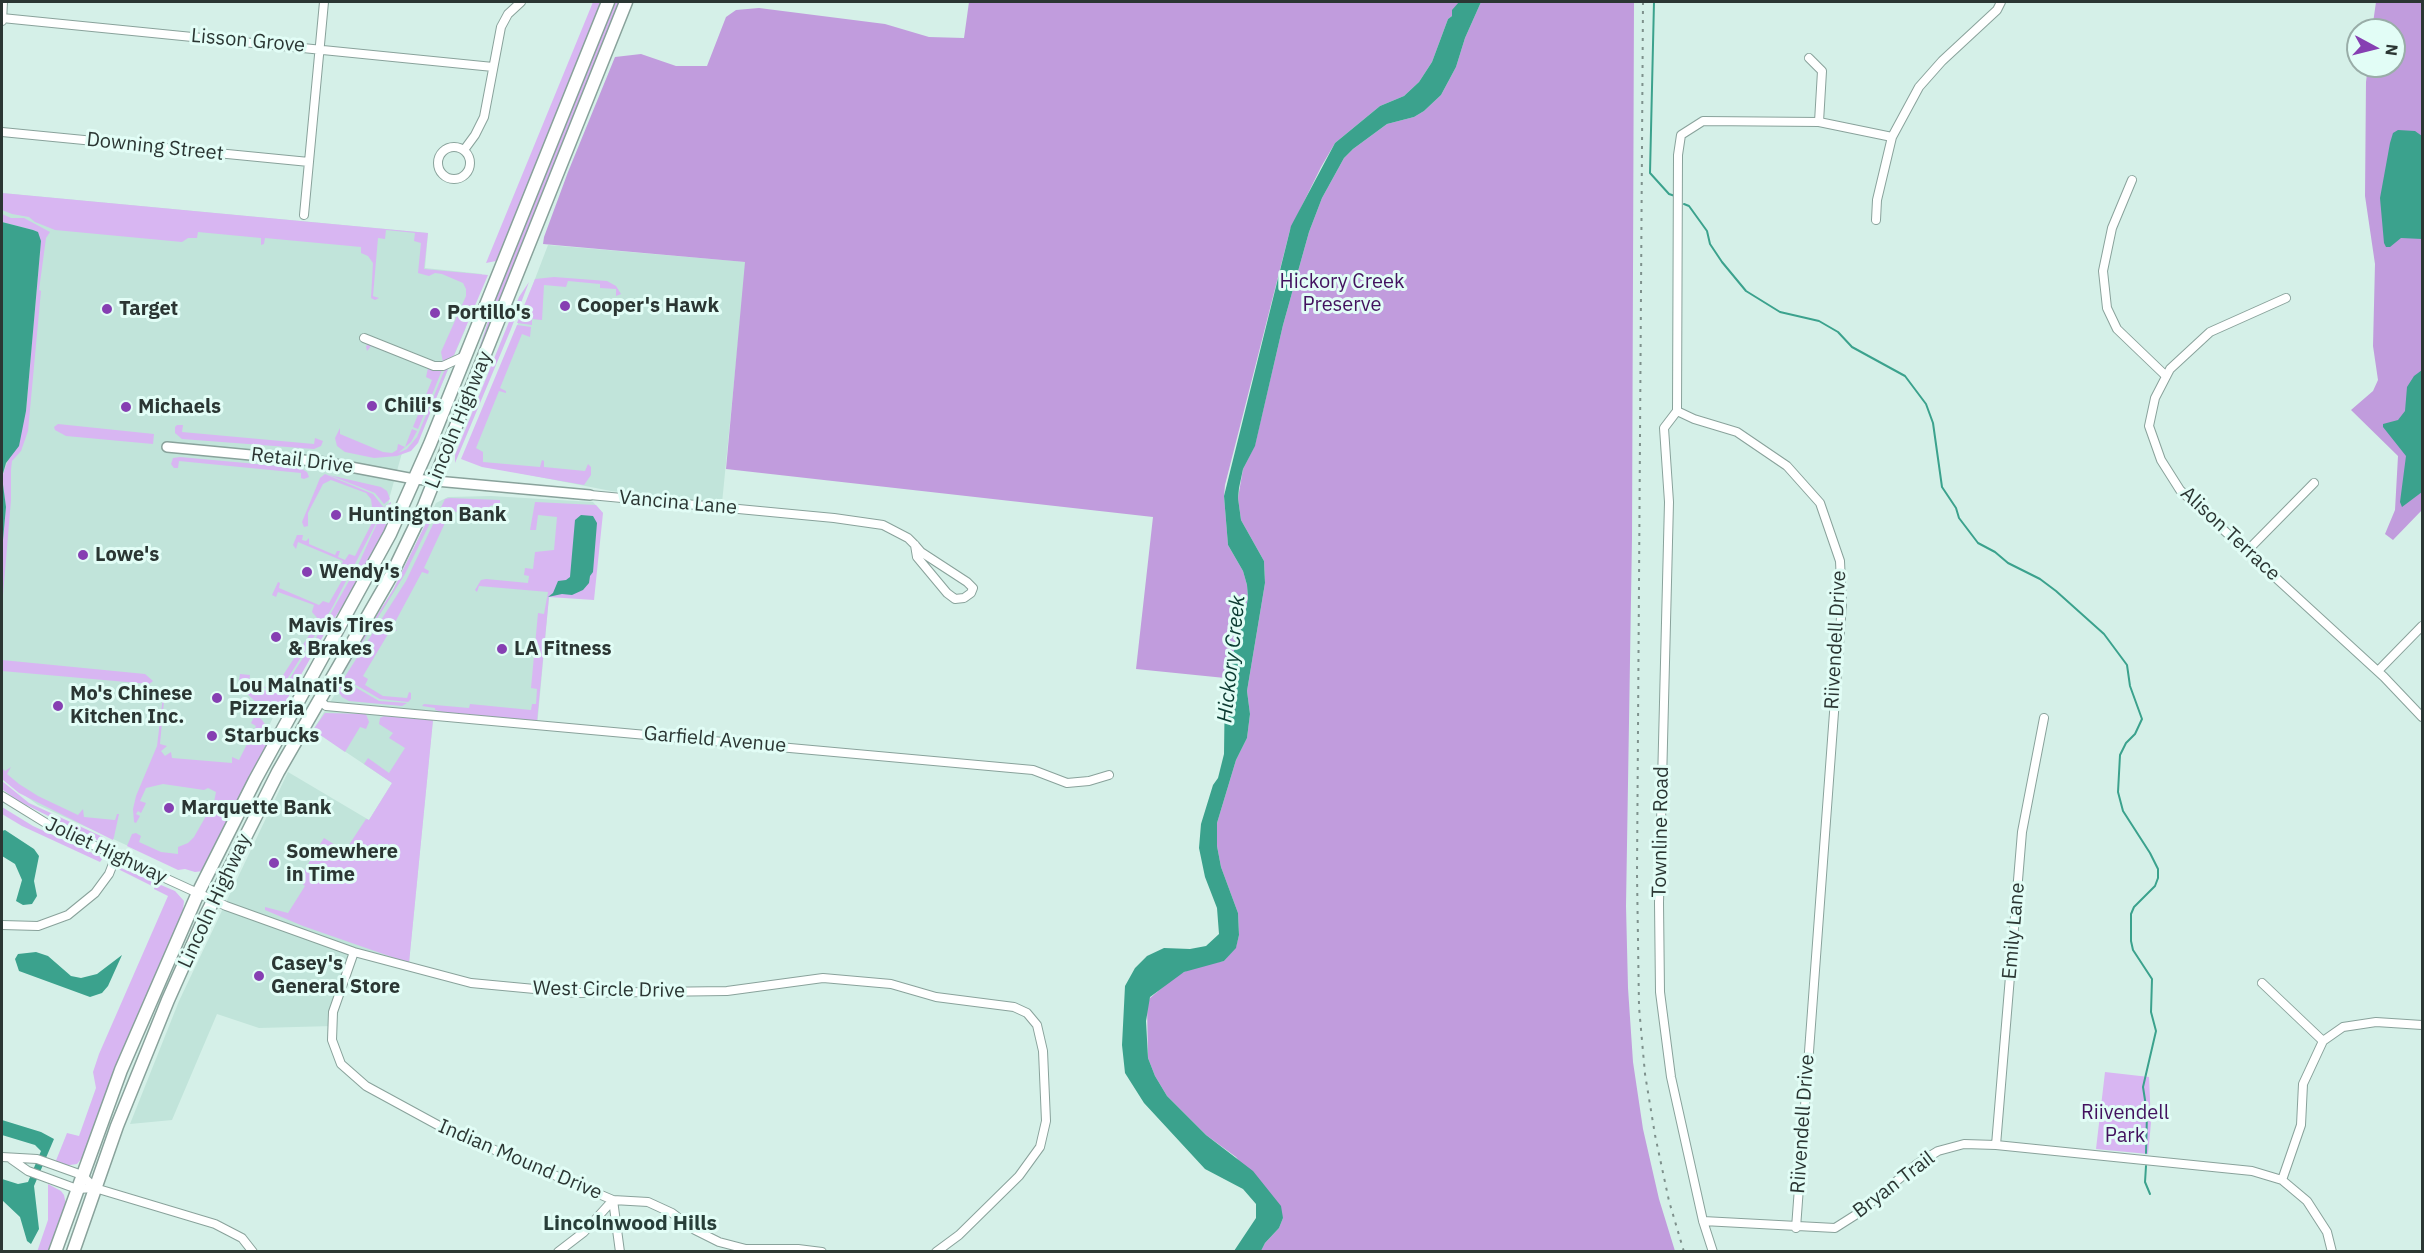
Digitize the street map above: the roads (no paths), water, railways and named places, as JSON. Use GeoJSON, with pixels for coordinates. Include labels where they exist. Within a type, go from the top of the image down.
{"type":"FeatureCollection","features":[{"type":"Feature","properties":{"kind":"main road","name":"Lincoln Highway"},"geometry":{"type":"LineString","coordinates":[[55,1251],[121,1070],[198,893],[255,780],[390,534],[465,356],[608,2]]}},
{"type":"Feature","properties":{"kind":"main road","name":"Lincoln Highway"},"geometry":{"type":"LineString","coordinates":[[73,1251],[161,1017],[214,901],[278,772],[392,574],[435,481],[626,2]]}},
{"type":"Feature","properties":{"kind":"street"},"geometry":{"type":"LineString","coordinates":[[2,20],[3,2]]}},
{"type":"Feature","properties":{"kind":"street"},"geometry":{"type":"LineString","coordinates":[[304,215],[324,2]]}},
{"type":"Feature","properties":{"kind":"street"},"geometry":{"type":"LineString","coordinates":[[464,150],[476,135],[484,117],[501,27],[508,14],[521,2]]}},
{"type":"Feature","properties":{"kind":"street"},"geometry":{"type":"LineString","coordinates":[[1876,220],[1877,200],[1893,137],[1919,87],[1997,10],[2001,2]]}},
{"type":"Feature","properties":{"kind":"street","name":"Lisson Grove"},"geometry":{"type":"LineString","coordinates":[[2,20],[320,48],[493,67]]}},
{"type":"Feature","properties":{"kind":"street"},"geometry":{"type":"LineString","coordinates":[[1809,58],[1822,71],[1819,122]]}},
{"type":"Feature","properties":{"kind":"street"},"geometry":{"type":"LineString","coordinates":[[1677,411],[1680,135],[1703,121],[1819,122],[1893,137]]}},
{"type":"Feature","properties":{"kind":"street","name":"Downing Street"},"geometry":{"type":"LineString","coordinates":[[2,132],[309,162]]}},
{"type":"Feature","properties":{"kind":"street"},"geometry":{"type":"LineString","coordinates":[[451,147],[464,150],[471,162],[468,172],[460,179],[444,177],[438,168],[441,153],[451,147]]}},
{"type":"Feature","properties":{"kind":"street"},"geometry":{"type":"LineString","coordinates":[[2132,180],[2112,228],[2103,271],[2107,308],[2117,329],[2166,376]]}},
{"type":"Feature","properties":{"kind":"street","name":"Alison Terrace"},"geometry":{"type":"LineString","coordinates":[[2286,298],[2210,332],[2170,369],[2155,398],[2150,426],[2161,459],[2180,490],[2378,672],[2422,717]]}},
{"type":"Feature","properties":{"kind":"street"},"geometry":{"type":"LineString","coordinates":[[364,338],[434,366],[443,366],[465,356]]}},
{"type":"Feature","properties":{"kind":"street","name":"Townline Road"},"geometry":{"type":"LineString","coordinates":[[1677,411],[1664,428],[1669,502],[1659,903],[1660,992],[1671,1077],[1703,1221],[1713,1251]]}},
{"type":"Feature","properties":{"kind":"street","name":"Riivendell Drive"},"geometry":{"type":"LineString","coordinates":[[1677,411],[1694,419],[1737,432],[1786,466],[1820,503],[1840,561],[1842,604],[1796,1228]]}},
{"type":"Feature","properties":{"kind":"street","name":"Retail Drive"},"geometry":{"type":"LineString","coordinates":[[167,447],[324,462],[435,481]]}},
{"type":"Feature","properties":{"kind":"street","name":"Vancina Lane"},"geometry":{"type":"LineString","coordinates":[[435,481],[869,522],[894,530],[908,538],[915,545],[921,552],[967,582],[973,588],[971,593],[964,598],[955,599],[947,593],[917,557],[915,545]]}},
{"type":"Feature","properties":{"kind":"street"},"geometry":{"type":"LineString","coordinates":[[2247,552],[2314,483]]}},
{"type":"Feature","properties":{"kind":"street"},"geometry":{"type":"LineString","coordinates":[[2378,672],[2422,626]]}},
{"type":"Feature","properties":{"kind":"street","name":"Garfield Avenue"},"geometry":{"type":"LineString","coordinates":[[319,700],[326,706],[536,723],[1033,770],[1067,783],[1089,781],[1109,775]]}},
{"type":"Feature","properties":{"kind":"street","name":"Emily Lane"},"geometry":{"type":"LineString","coordinates":[[1996,1145],[2022,832],[2044,718]]}},
{"type":"Feature","properties":{"kind":"street","name":"Joliet Highway"},"geometry":{"type":"LineString","coordinates":[[2,796],[34,817],[214,901]]}},
{"type":"Feature","properties":{"kind":"street"},"geometry":{"type":"LineString","coordinates":[[2,925],[38,926],[68,915],[95,893],[109,874],[116,856]]}},
{"type":"Feature","properties":{"kind":"street","name":"West Circle Drive"},"geometry":{"type":"LineString","coordinates":[[214,901],[354,952],[471,983],[568,992],[728,991],[823,978],[891,984],[936,997],[1014,1007],[1026,1013],[1037,1025],[1043,1051],[1046,1121],[1040,1147],[1019,1176],[959,1235],[936,1251]]}},
{"type":"Feature","properties":{"kind":"street","name":"Indian Mound Drive"},"geometry":{"type":"LineString","coordinates":[[354,952],[333,1012],[332,1040],[341,1064],[366,1086],[445,1129],[613,1200],[648,1202],[672,1213],[695,1230],[719,1242],[746,1249],[822,1251]]}},
{"type":"Feature","properties":{"kind":"street"},"geometry":{"type":"LineString","coordinates":[[2262,983],[2323,1041]]}},
{"type":"Feature","properties":{"kind":"street"},"geometry":{"type":"LineString","coordinates":[[2282,1180],[2301,1125],[2303,1084],[2323,1041],[2343,1027],[2376,1022],[2422,1025]]}},
{"type":"Feature","properties":{"kind":"street","name":"Bryan Trail"},"geometry":{"type":"LineString","coordinates":[[1703,1221],[1796,1228],[1835,1228],[1857,1214],[1917,1164],[1938,1151],[1964,1144],[1996,1145],[2252,1171],[2282,1180],[2307,1201],[2327,1232],[2332,1251]]}},
{"type":"Feature","properties":{"kind":"street"},"geometry":{"type":"LineString","coordinates":[[2,1157],[37,1159],[46,1162],[82,1175],[95,1188]]}},
{"type":"Feature","properties":{"kind":"street"},"geometry":{"type":"LineString","coordinates":[[11,1159],[31,1172],[77,1189],[95,1188],[215,1224],[242,1238],[253,1251]]}},
{"type":"Feature","properties":{"kind":"street"},"geometry":{"type":"LineString","coordinates":[[558,1251],[584,1232],[613,1200]]}},
{"type":"Feature","properties":{"kind":"street"},"geometry":{"type":"LineString","coordinates":[[613,1200],[620,1251]]}},
{"type":"Feature","properties":{"kind":"water","name":"Hickory Creek"},"geometry":{"type":"Polygon","coordinates":[[[1459,2],[1481,2],[1465,38],[1456,67],[1441,95],[1424,111],[1414,117],[1387,124],[1353,149],[1344,158],[1322,198],[1309,232],[1283,325],[1255,446],[1243,469],[1239,488],[1241,520],[1264,561],[1265,583],[1247,691],[1250,714],[1247,738],[1236,760],[1217,823],[1217,846],[1221,867],[1238,913],[1239,935],[1236,948],[1224,961],[1184,972],[1150,997],[1146,1021],[1148,1058],[1167,1096],[1206,1135],[1253,1171],[1281,1206],[1283,1218],[1279,1228],[1261,1251],[1234,1251],[1256,1218],[1256,1204],[1243,1189],[1205,1169],[1144,1103],[1125,1073],[1122,1045],[1125,986],[1135,968],[1147,956],[1164,948],[1190,949],[1206,946],[1219,934],[1217,908],[1205,877],[1199,848],[1201,824],[1224,754],[1225,678],[1244,620],[1248,598],[1243,571],[1228,545],[1224,496],[1291,226],[1335,143],[1380,106],[1404,96],[1419,82],[1432,62],[1448,19],[1452,16],[1452,10],[1459,2]]]}},
{"type":"Feature","properties":{"kind":"water"},"geometry":{"type":"Polygon","coordinates":[[[2398,130],[2415,131],[2422,136],[2422,239],[2401,238],[2390,247],[2386,247],[2380,198],[2390,143],[2393,133],[2398,130]]]}},
{"type":"Feature","properties":{"kind":"water"},"geometry":{"type":"Polygon","coordinates":[[[2,222],[38,232],[41,241],[26,411],[19,446],[6,463],[2,477],[2,222]]]}},
{"type":"Feature","properties":{"kind":"water"},"geometry":{"type":"Polygon","coordinates":[[[2422,370],[2422,492],[2402,507],[2400,502],[2406,456],[2383,424],[2398,420],[2405,411],[2407,387],[2414,376],[2422,370]]]}},
{"type":"Feature","properties":{"kind":"water"},"geometry":{"type":"Polygon","coordinates":[[[2,477],[6,507],[2,551],[2,477]]]}},
{"type":"Feature","properties":{"kind":"water"},"geometry":{"type":"Polygon","coordinates":[[[581,515],[593,516],[597,523],[593,572],[589,583],[583,590],[572,595],[562,594],[548,597],[553,593],[558,581],[570,577],[575,520],[581,515]]]}},
{"type":"Feature","properties":{"kind":"water"},"geometry":{"type":"Polygon","coordinates":[[[5,830],[34,849],[39,856],[34,881],[37,896],[32,904],[23,905],[16,901],[22,880],[15,864],[2,856],[2,831],[5,830]]]}},
{"type":"Feature","properties":{"kind":"water"},"geometry":{"type":"Polygon","coordinates":[[[36,952],[48,956],[71,976],[81,978],[97,974],[122,955],[108,986],[102,993],[90,997],[19,971],[15,959],[18,954],[36,952]]]}},
{"type":"Feature","properties":{"kind":"water"},"geometry":{"type":"Polygon","coordinates":[[[2,1120],[41,1132],[54,1139],[34,1186],[39,1229],[31,1244],[27,1241],[20,1217],[2,1200],[2,1179],[18,1184],[28,1182],[41,1151],[35,1145],[2,1135],[2,1120]]]}},
{"type":"Feature","properties":{"kind":"waterway"},"geometry":{"type":"LineString","coordinates":[[1654,2],[1650,173],[1669,194],[1675,196]]}},
{"type":"Feature","properties":{"kind":"waterway"},"geometry":{"type":"LineString","coordinates":[[1684,204],[1689,206],[1707,231],[1710,244],[1746,291],[1780,312],[1819,321],[1838,332],[1852,347],[1905,376],[1926,404],[1933,423],[1942,487],[1956,508],[1959,518],[1978,543],[1995,552],[2008,563],[2040,579],[2056,591],[2104,634],[2127,665],[2130,686],[2142,719],[2135,734],[2126,743],[2120,755],[2118,792],[2123,811],[2158,869],[2155,886],[2134,907],[2131,914],[2133,950],[2152,979],[2151,1012],[2156,1031],[2143,1087],[2147,1113],[2146,1153]]}},
{"type":"Feature","properties":{"kind":"waterway"},"geometry":{"type":"LineString","coordinates":[[2146,1166],[2145,1182],[2150,1194]]}},
{"type":"Feature","properties":{"kind":"railway"},"geometry":{"type":"LineString","coordinates":[[1643,2],[1637,874],[1639,1007],[1645,1074],[1655,1135],[1669,1201],[1684,1252]]}},
{"type":"Feature","properties":{"kind":"place","name":"Cooper's Hawk"},"geometry":{"type":"Point","coordinates":[565,306]}},
{"type":"Feature","properties":{"kind":"place","name":"Target"},"geometry":{"type":"Point","coordinates":[107,309]}},
{"type":"Feature","properties":{"kind":"place","name":"Portillo's"},"geometry":{"type":"Point","coordinates":[435,313]}},
{"type":"Feature","properties":{"kind":"place","name":"Chili's"},"geometry":{"type":"Point","coordinates":[372,406]}},
{"type":"Feature","properties":{"kind":"place","name":"Michaels"},"geometry":{"type":"Point","coordinates":[126,407]}},
{"type":"Feature","properties":{"kind":"place","name":"Huntington Bank"},"geometry":{"type":"Point","coordinates":[336,515]}},
{"type":"Feature","properties":{"kind":"place","name":"Lowe's"},"geometry":{"type":"Point","coordinates":[83,555]}},
{"type":"Feature","properties":{"kind":"place","name":"Wendy's"},"geometry":{"type":"Point","coordinates":[307,572]}},
{"type":"Feature","properties":{"kind":"place","name":"Mavis Tires & Brakes"},"geometry":{"type":"Point","coordinates":[276,637]}},
{"type":"Feature","properties":{"kind":"place","name":"LA Fitness"},"geometry":{"type":"Point","coordinates":[502,649]}},
{"type":"Feature","properties":{"kind":"place","name":"Lou Malnati's Pizzeria"},"geometry":{"type":"Point","coordinates":[217,698]}},
{"type":"Feature","properties":{"kind":"place","name":"Mo's Chinese Kitchen Inc."},"geometry":{"type":"Point","coordinates":[58,706]}},
{"type":"Feature","properties":{"kind":"place","name":"Starbucks"},"geometry":{"type":"Point","coordinates":[212,736]}},
{"type":"Feature","properties":{"kind":"place","name":"Marquette Bank"},"geometry":{"type":"Point","coordinates":[169,808]}},
{"type":"Feature","properties":{"kind":"place","name":"Somewhere in Time"},"geometry":{"type":"Point","coordinates":[274,863]}},
{"type":"Feature","properties":{"kind":"place","name":"Casey's General Store"},"geometry":{"type":"Point","coordinates":[259,976]}},
{"type":"Feature","properties":{"kind":"district","name":"Lincolnwood Hills"},"geometry":{"type":"Point","coordinates":[630,1224]}},
{"type":"Feature","properties":{"kind":"park label","name":"Hickory Creek Preserve"},"geometry":{"type":"Point","coordinates":[1342,294]}},
{"type":"Feature","properties":{"kind":"park label","name":"Riivendell Park"},"geometry":{"type":"Point","coordinates":[2125,1124]}}]}
